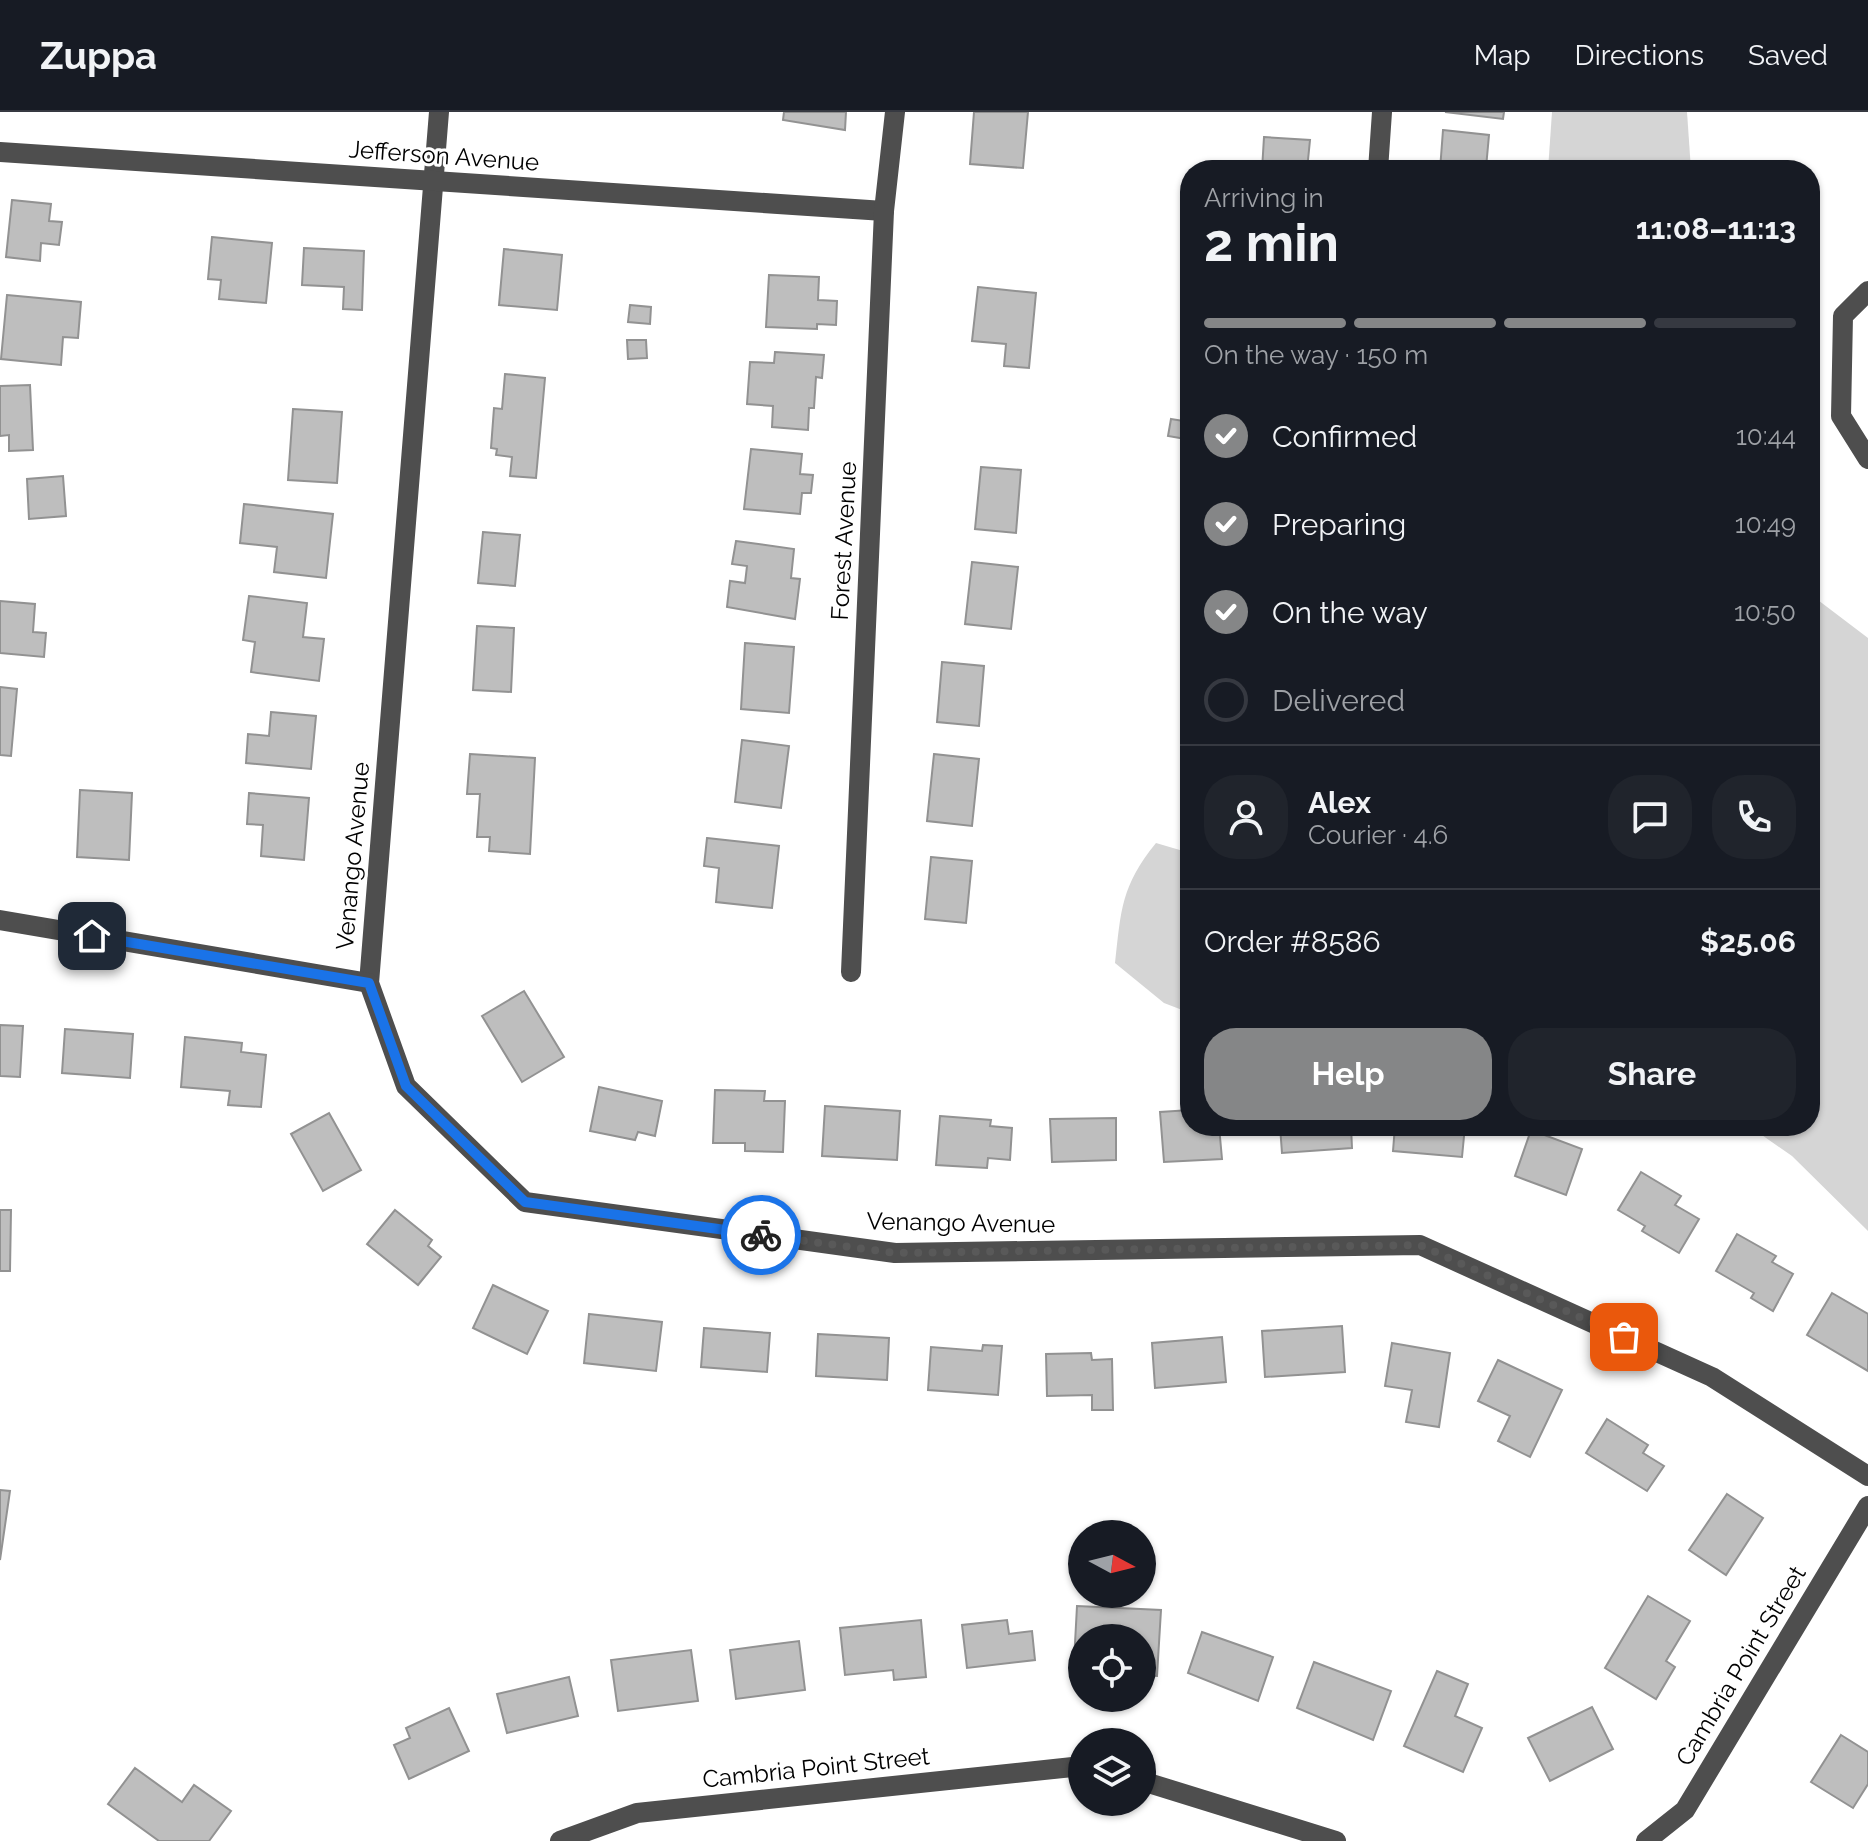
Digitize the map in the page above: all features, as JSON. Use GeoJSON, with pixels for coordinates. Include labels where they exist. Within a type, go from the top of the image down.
{"type":"FeatureCollection","features":[{"type":"Feature","properties":{"kind":"street","name":"Venango Avenue"},"geometry":{"type":"LineString","coordinates":[[439,112],[369,983],[406,1086],[525,1202],[895,1253],[1420,1245],[1712,1377],[1868,1476]]}},
{"type":"Feature","properties":{"kind":"street","name":"Forest Avenue"},"geometry":{"type":"LineString","coordinates":[[851,972],[884,211],[895,112]]}},
{"type":"Feature","properties":{"kind":"street"},"geometry":{"type":"LineString","coordinates":[[1379,160],[1382,112]]}},
{"type":"Feature","properties":{"kind":"street","name":"Jefferson Avenue"},"geometry":{"type":"LineString","coordinates":[[0,152],[884,211]]}},
{"type":"Feature","properties":{"kind":"street"},"geometry":{"type":"LineString","coordinates":[[1868,291],[1843,316],[1841,416],[1868,459]]}},
{"type":"Feature","properties":{"kind":"street"},"geometry":{"type":"LineString","coordinates":[[0,920],[369,983]]}},
{"type":"Feature","properties":{"kind":"street","name":"Cambria Point Street"},"geometry":{"type":"LineString","coordinates":[[1646,1841],[1685,1810],[1868,1506]]}},
{"type":"Feature","properties":{"kind":"street","name":"Cambria Point Street"},"geometry":{"type":"LineString","coordinates":[[560,1841],[637,1813],[1068,1767]]}},
{"type":"Feature","properties":{"kind":"street"},"geometry":{"type":"LineString","coordinates":[[1156,1785],[1336,1841]]}},
{"type":"Feature","properties":{"kind":"shaded area"},"geometry":{"type":"Polygon","coordinates":[[[1552,112],[1687,112],[1690,160],[1549,160],[1552,112]]]}},
{"type":"Feature","properties":{"kind":"shaded area"},"geometry":{"type":"Polygon","coordinates":[[[1820,602],[1868,638],[1868,1231],[1792,1156],[1763,1136],[1820,1136],[1820,602]]]}},
{"type":"Feature","properties":{"kind":"shaded area"},"geometry":{"type":"Polygon","coordinates":[[[1156,843],[1180,850],[1180,1009],[1164,1003],[1115,963],[1125,899],[1144,858],[1156,843]]]}},
{"type":"Feature","properties":{"kind":"building"},"geometry":{"type":"Polygon","coordinates":[[[784,112],[846,112],[845,130],[783,120],[784,112]]]}},
{"type":"Feature","properties":{"kind":"building"},"geometry":{"type":"Polygon","coordinates":[[[974,112],[1028,112],[1023,168],[970,164],[974,112]]]}},
{"type":"Feature","properties":{"kind":"building"},"geometry":{"type":"Polygon","coordinates":[[[1445,112],[1504,112],[1503,119],[1445,112]]]}},
{"type":"Feature","properties":{"kind":"building"},"geometry":{"type":"Polygon","coordinates":[[[1443,130],[1489,135],[1487,160],[1441,160],[1443,130]]]}},
{"type":"Feature","properties":{"kind":"building"},"geometry":{"type":"Polygon","coordinates":[[[1264,137],[1310,140],[1308,160],[1263,160],[1264,137]]]}},
{"type":"Feature","properties":{"kind":"building"},"geometry":{"type":"Polygon","coordinates":[[[12,200],[51,204],[49,221],[62,222],[59,245],[41,243],[40,261],[6,257],[12,200]]]}},
{"type":"Feature","properties":{"kind":"building"},"geometry":{"type":"Polygon","coordinates":[[[212,237],[272,243],[266,303],[219,299],[221,280],[208,279],[212,237]]]}},
{"type":"Feature","properties":{"kind":"building"},"geometry":{"type":"Polygon","coordinates":[[[304,248],[364,251],[362,310],[343,309],[344,287],[302,285],[304,248]]]}},
{"type":"Feature","properties":{"kind":"building"},"geometry":{"type":"Polygon","coordinates":[[[504,249],[562,255],[557,310],[499,305],[504,249]]]}},
{"type":"Feature","properties":{"kind":"building"},"geometry":{"type":"Polygon","coordinates":[[[769,275],[819,277],[818,300],[837,301],[836,325],[817,324],[817,329],[766,327],[769,275]]]}},
{"type":"Feature","properties":{"kind":"building"},"geometry":{"type":"Polygon","coordinates":[[[978,287],[1036,293],[1029,368],[1004,366],[1006,344],[972,341],[978,287]]]}},
{"type":"Feature","properties":{"kind":"building"},"geometry":{"type":"Polygon","coordinates":[[[7,295],[81,302],[78,338],[63,337],[61,365],[1,359],[7,295]]]}},
{"type":"Feature","properties":{"kind":"building"},"geometry":{"type":"Polygon","coordinates":[[[630,305],[651,307],[650,324],[628,322],[630,305]]]}},
{"type":"Feature","properties":{"kind":"building"},"geometry":{"type":"Polygon","coordinates":[[[627,340],[646,340],[647,358],[628,359],[627,340]]]}},
{"type":"Feature","properties":{"kind":"building"},"geometry":{"type":"Polygon","coordinates":[[[775,352],[824,355],[822,378],[816,377],[814,408],[809,408],[808,430],[772,427],[773,406],[747,404],[750,362],[774,363],[775,352]]]}},
{"type":"Feature","properties":{"kind":"building"},"geometry":{"type":"Polygon","coordinates":[[[505,374],[545,378],[536,478],[510,476],[512,457],[496,455],[497,449],[491,448],[494,408],[502,409],[505,374]]]}},
{"type":"Feature","properties":{"kind":"building"},"geometry":{"type":"Polygon","coordinates":[[[30,385],[33,450],[9,451],[9,435],[0,436],[0,386],[30,385]]]}},
{"type":"Feature","properties":{"kind":"building"},"geometry":{"type":"Polygon","coordinates":[[[293,409],[342,412],[337,483],[288,480],[293,409]]]}},
{"type":"Feature","properties":{"kind":"building"},"geometry":{"type":"Polygon","coordinates":[[[1171,419],[1180,420],[1180,438],[1168,436],[1171,419]]]}},
{"type":"Feature","properties":{"kind":"building"},"geometry":{"type":"Polygon","coordinates":[[[751,449],[802,454],[800,474],[813,475],[811,493],[802,493],[800,514],[744,509],[751,449]]]}},
{"type":"Feature","properties":{"kind":"building"},"geometry":{"type":"Polygon","coordinates":[[[981,467],[1021,470],[1016,533],[975,529],[981,467]]]}},
{"type":"Feature","properties":{"kind":"building"},"geometry":{"type":"Polygon","coordinates":[[[63,476],[66,516],[29,519],[27,479],[63,476]]]}},
{"type":"Feature","properties":{"kind":"building"},"geometry":{"type":"Polygon","coordinates":[[[244,504],[333,514],[326,578],[274,572],[277,547],[240,543],[244,504]]]}},
{"type":"Feature","properties":{"kind":"building"},"geometry":{"type":"Polygon","coordinates":[[[483,532],[520,535],[515,586],[478,583],[483,532]]]}},
{"type":"Feature","properties":{"kind":"building"},"geometry":{"type":"Polygon","coordinates":[[[736,541],[794,549],[791,578],[800,579],[795,619],[727,607],[730,581],[745,583],[747,566],[732,564],[736,541]]]}},
{"type":"Feature","properties":{"kind":"building"},"geometry":{"type":"Polygon","coordinates":[[[972,562],[1018,567],[1011,629],[965,624],[972,562]]]}},
{"type":"Feature","properties":{"kind":"building"},"geometry":{"type":"Polygon","coordinates":[[[249,596],[307,603],[303,637],[324,639],[319,681],[251,672],[255,642],[243,640],[249,596]]]}},
{"type":"Feature","properties":{"kind":"building"},"geometry":{"type":"Polygon","coordinates":[[[0,601],[35,604],[33,632],[46,633],[44,657],[0,653],[0,601]]]}},
{"type":"Feature","properties":{"kind":"building"},"geometry":{"type":"Polygon","coordinates":[[[477,626],[514,628],[511,692],[473,690],[477,626]]]}},
{"type":"Feature","properties":{"kind":"building"},"geometry":{"type":"Polygon","coordinates":[[[745,643],[794,647],[789,713],[741,709],[745,643]]]}},
{"type":"Feature","properties":{"kind":"building"},"geometry":{"type":"Polygon","coordinates":[[[942,662],[984,666],[979,726],[937,722],[942,662]]]}},
{"type":"Feature","properties":{"kind":"building"},"geometry":{"type":"Polygon","coordinates":[[[0,687],[17,689],[11,756],[0,755],[0,687]]]}},
{"type":"Feature","properties":{"kind":"building"},"geometry":{"type":"Polygon","coordinates":[[[271,712],[316,716],[311,769],[246,763],[248,734],[269,736],[271,712]]]}},
{"type":"Feature","properties":{"kind":"building"},"geometry":{"type":"Polygon","coordinates":[[[742,740],[789,746],[781,808],[735,802],[742,740]]]}},
{"type":"Feature","properties":{"kind":"building"},"geometry":{"type":"Polygon","coordinates":[[[470,754],[535,758],[530,854],[489,851],[490,837],[477,837],[480,794],[467,794],[470,754]]]}},
{"type":"Feature","properties":{"kind":"building"},"geometry":{"type":"Polygon","coordinates":[[[934,754],[979,759],[972,826],[927,821],[934,754]]]}},
{"type":"Feature","properties":{"kind":"building"},"geometry":{"type":"Polygon","coordinates":[[[80,790],[132,793],[129,860],[77,857],[80,790]]]}},
{"type":"Feature","properties":{"kind":"building"},"geometry":{"type":"Polygon","coordinates":[[[249,793],[309,798],[304,860],[261,856],[263,825],[247,824],[249,793]]]}},
{"type":"Feature","properties":{"kind":"building"},"geometry":{"type":"Polygon","coordinates":[[[707,838],[779,846],[772,908],[716,902],[719,868],[704,866],[707,838]]]}},
{"type":"Feature","properties":{"kind":"building"},"geometry":{"type":"Polygon","coordinates":[[[931,857],[972,861],[966,923],[925,919],[931,857]]]}},
{"type":"Feature","properties":{"kind":"building"},"geometry":{"type":"Polygon","coordinates":[[[524,991],[564,1057],[522,1082],[482,1016],[524,991]]]}},
{"type":"Feature","properties":{"kind":"building"},"geometry":{"type":"Polygon","coordinates":[[[0,1025],[23,1026],[20,1077],[0,1076],[0,1025]]]}},
{"type":"Feature","properties":{"kind":"building"},"geometry":{"type":"Polygon","coordinates":[[[65,1029],[133,1034],[130,1078],[62,1073],[65,1029]]]}},
{"type":"Feature","properties":{"kind":"building"},"geometry":{"type":"Polygon","coordinates":[[[185,1037],[242,1043],[241,1052],[266,1055],[261,1107],[228,1105],[230,1091],[181,1087],[185,1037]]]}},
{"type":"Feature","properties":{"kind":"building"},"geometry":{"type":"Polygon","coordinates":[[[599,1087],[662,1101],[655,1136],[638,1132],[635,1140],[590,1131],[599,1087]]]}},
{"type":"Feature","properties":{"kind":"building"},"geometry":{"type":"Polygon","coordinates":[[[715,1090],[765,1091],[764,1101],[785,1101],[783,1152],[745,1151],[745,1143],[713,1143],[715,1090]]]}},
{"type":"Feature","properties":{"kind":"building"},"geometry":{"type":"Polygon","coordinates":[[[825,1106],[900,1111],[897,1160],[822,1156],[825,1106]]]}},
{"type":"Feature","properties":{"kind":"building"},"geometry":{"type":"Polygon","coordinates":[[[1180,1111],[1180,1136],[1220,1136],[1222,1159],[1164,1162],[1160,1112],[1180,1111]]]}},
{"type":"Feature","properties":{"kind":"building"},"geometry":{"type":"Polygon","coordinates":[[[329,1113],[361,1170],[323,1191],[291,1134],[329,1113]]]}},
{"type":"Feature","properties":{"kind":"building"},"geometry":{"type":"Polygon","coordinates":[[[940,1116],[991,1120],[990,1126],[1012,1128],[1010,1160],[988,1158],[987,1168],[936,1165],[940,1116]]]}},
{"type":"Feature","properties":{"kind":"building"},"geometry":{"type":"Polygon","coordinates":[[[1116,1118],[1116,1160],[1052,1162],[1050,1119],[1116,1118]]]}},
{"type":"Feature","properties":{"kind":"building"},"geometry":{"type":"Polygon","coordinates":[[[1281,1136],[1351,1136],[1352,1148],[1282,1153],[1281,1136]]]}},
{"type":"Feature","properties":{"kind":"building"},"geometry":{"type":"Polygon","coordinates":[[[1394,1136],[1464,1136],[1462,1157],[1393,1151],[1394,1136]]]}},
{"type":"Feature","properties":{"kind":"building"},"geometry":{"type":"Polygon","coordinates":[[[1529,1136],[1547,1136],[1582,1149],[1566,1195],[1515,1176],[1529,1136]]]}},
{"type":"Feature","properties":{"kind":"building"},"geometry":{"type":"Polygon","coordinates":[[[1641,1172],[1681,1196],[1675,1205],[1699,1219],[1679,1253],[1642,1231],[1645,1226],[1618,1210],[1641,1172]]]}},
{"type":"Feature","properties":{"kind":"building"},"geometry":{"type":"Polygon","coordinates":[[[0,1210],[11,1210],[10,1271],[0,1271],[0,1210]]]}},
{"type":"Feature","properties":{"kind":"building"},"geometry":{"type":"Polygon","coordinates":[[[395,1210],[432,1240],[428,1246],[441,1257],[418,1285],[367,1244],[395,1210]]]}},
{"type":"Feature","properties":{"kind":"building"},"geometry":{"type":"Polygon","coordinates":[[[1737,1234],[1776,1256],[1772,1262],[1793,1274],[1773,1311],[1751,1298],[1754,1293],[1716,1271],[1737,1234]]]}},
{"type":"Feature","properties":{"kind":"building"},"geometry":{"type":"Polygon","coordinates":[[[493,1285],[548,1311],[527,1354],[473,1328],[493,1285]]]}},
{"type":"Feature","properties":{"kind":"building"},"geometry":{"type":"Polygon","coordinates":[[[1832,1293],[1868,1314],[1868,1371],[1807,1335],[1832,1293]]]}},
{"type":"Feature","properties":{"kind":"building"},"geometry":{"type":"Polygon","coordinates":[[[589,1314],[662,1322],[656,1371],[584,1363],[589,1314]]]}},
{"type":"Feature","properties":{"kind":"building"},"geometry":{"type":"Polygon","coordinates":[[[1342,1326],[1345,1372],[1265,1377],[1262,1331],[1342,1326]]]}},
{"type":"Feature","properties":{"kind":"building"},"geometry":{"type":"Polygon","coordinates":[[[704,1328],[770,1333],[767,1372],[701,1367],[704,1328]]]}},
{"type":"Feature","properties":{"kind":"building"},"geometry":{"type":"Polygon","coordinates":[[[818,1334],[889,1338],[887,1380],[816,1376],[818,1334]]]}},
{"type":"Feature","properties":{"kind":"building"},"geometry":{"type":"Polygon","coordinates":[[[1222,1337],[1226,1382],[1155,1388],[1152,1343],[1222,1337]]]}},
{"type":"Feature","properties":{"kind":"building"},"geometry":{"type":"Polygon","coordinates":[[[1392,1343],[1450,1353],[1439,1427],[1406,1422],[1412,1390],[1385,1386],[1392,1343]]]}},
{"type":"Feature","properties":{"kind":"building"},"geometry":{"type":"Polygon","coordinates":[[[983,1345],[1002,1346],[998,1395],[928,1390],[931,1347],[982,1351],[983,1345]]]}},
{"type":"Feature","properties":{"kind":"building"},"geometry":{"type":"Polygon","coordinates":[[[1091,1353],[1092,1360],[1112,1359],[1113,1410],[1092,1410],[1092,1395],[1047,1396],[1046,1354],[1091,1353]]]}},
{"type":"Feature","properties":{"kind":"building"},"geometry":{"type":"Polygon","coordinates":[[[1498,1360],[1562,1390],[1530,1457],[1498,1441],[1510,1416],[1478,1401],[1498,1360]]]}},
{"type":"Feature","properties":{"kind":"building"},"geometry":{"type":"Polygon","coordinates":[[[1607,1419],[1648,1445],[1643,1453],[1664,1466],[1647,1491],[1586,1453],[1607,1419]]]}},
{"type":"Feature","properties":{"kind":"building"},"geometry":{"type":"Polygon","coordinates":[[[0,1490],[10,1491],[0,1560],[0,1490]]]}},
{"type":"Feature","properties":{"kind":"building"},"geometry":{"type":"Polygon","coordinates":[[[1727,1494],[1763,1518],[1726,1575],[1689,1550],[1727,1494]]]}},
{"type":"Feature","properties":{"kind":"building"},"geometry":{"type":"Polygon","coordinates":[[[1648,1596],[1690,1621],[1666,1661],[1675,1667],[1656,1699],[1605,1668],[1648,1596]]]}},
{"type":"Feature","properties":{"kind":"building"},"geometry":{"type":"Polygon","coordinates":[[[1077,1608],[1161,1610],[1157,1676],[1156,1624],[1076,1624],[1077,1608]]]}},
{"type":"Feature","properties":{"kind":"building"},"geometry":{"type":"Polygon","coordinates":[[[921,1620],[926,1677],[894,1680],[893,1670],[845,1675],[840,1628],[921,1620]]]}},
{"type":"Feature","properties":{"kind":"building"},"geometry":{"type":"Polygon","coordinates":[[[1007,1620],[1009,1634],[1032,1631],[1035,1660],[967,1668],[962,1625],[1007,1620]]]}},
{"type":"Feature","properties":{"kind":"building"},"geometry":{"type":"Polygon","coordinates":[[[1202,1632],[1273,1657],[1258,1701],[1188,1673],[1202,1632]]]}},
{"type":"Feature","properties":{"kind":"building"},"geometry":{"type":"Polygon","coordinates":[[[799,1641],[805,1690],[736,1699],[730,1650],[799,1641]]]}},
{"type":"Feature","properties":{"kind":"building"},"geometry":{"type":"Polygon","coordinates":[[[691,1650],[698,1701],[618,1711],[611,1660],[691,1650]]]}},
{"type":"Feature","properties":{"kind":"building"},"geometry":{"type":"Polygon","coordinates":[[[1314,1662],[1391,1691],[1373,1740],[1297,1708],[1314,1662]]]}},
{"type":"Feature","properties":{"kind":"building"},"geometry":{"type":"Polygon","coordinates":[[[1437,1671],[1468,1684],[1455,1716],[1482,1728],[1463,1772],[1404,1746],[1437,1671]]]}},
{"type":"Feature","properties":{"kind":"building"},"geometry":{"type":"Polygon","coordinates":[[[569,1677],[578,1716],[507,1733],[497,1694],[569,1677]]]}},
{"type":"Feature","properties":{"kind":"building"},"geometry":{"type":"Polygon","coordinates":[[[1592,1707],[1613,1749],[1550,1781],[1528,1738],[1592,1707]]]}},
{"type":"Feature","properties":{"kind":"building"},"geometry":{"type":"Polygon","coordinates":[[[449,1708],[469,1751],[409,1779],[394,1745],[410,1738],[406,1728],[449,1708]]]}},
{"type":"Feature","properties":{"kind":"building"},"geometry":{"type":"Polygon","coordinates":[[[1841,1735],[1868,1752],[1868,1784],[1853,1808],[1811,1782],[1841,1735]]]}},
{"type":"Feature","properties":{"kind":"building"},"geometry":{"type":"Polygon","coordinates":[[[135,1768],[182,1802],[194,1785],[231,1811],[209,1841],[159,1841],[108,1804],[135,1768]]]}},
{"type":"Feature","properties":{"kind":"way so far"},"geometry":{"type":"LineString","coordinates":[[761,1235],[895,1253],[1420,1245],[1624,1337]]}},
{"type":"Feature","properties":{"kind":"route"},"geometry":{"type":"LineString","coordinates":[[92,936],[369,983],[406,1086],[525,1202],[761,1235]]}}]}
